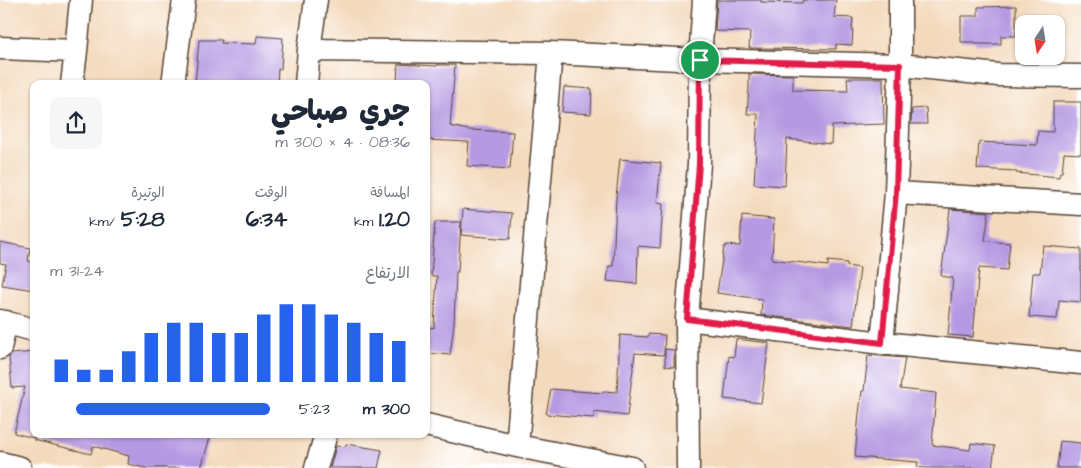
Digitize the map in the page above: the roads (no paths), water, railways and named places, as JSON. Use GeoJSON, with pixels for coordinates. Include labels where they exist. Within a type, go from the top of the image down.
{"type":"FeatureCollection","features":[{"type":"Feature","properties":{"kind":"street"},"geometry":{"type":"LineString","coordinates":[[72,80],[81,0]]}},
{"type":"Feature","properties":{"kind":"street"},"geometry":{"type":"LineString","coordinates":[[174,80],[184,0]]}},
{"type":"Feature","properties":{"kind":"street"},"geometry":{"type":"LineString","coordinates":[[306,80],[316,0]]}},
{"type":"Feature","properties":{"kind":"street"},"geometry":{"type":"LineString","coordinates":[[688,468],[687,319],[699,164],[700,60],[704,0]]}},
{"type":"Feature","properties":{"kind":"street"},"geometry":{"type":"LineString","coordinates":[[882,343],[896,192],[900,0]]}},
{"type":"Feature","properties":{"kind":"street"},"geometry":{"type":"LineString","coordinates":[[0,48],[76,51]]}},
{"type":"Feature","properties":{"kind":"street"},"geometry":{"type":"LineString","coordinates":[[309,50],[551,52],[700,60],[900,65],[998,75],[1081,76]]}},
{"type":"Feature","properties":{"kind":"street"},"geometry":{"type":"LineString","coordinates":[[516,446],[551,52]]}},
{"type":"Feature","properties":{"kind":"street"},"geometry":{"type":"LineString","coordinates":[[896,192],[1081,204]]}},
{"type":"Feature","properties":{"kind":"street"},"geometry":{"type":"LineString","coordinates":[[687,319],[882,343],[1081,363]]}},
{"type":"Feature","properties":{"kind":"street"},"geometry":{"type":"LineString","coordinates":[[0,348],[3,321],[30,329]]}},
{"type":"Feature","properties":{"kind":"street"},"geometry":{"type":"LineString","coordinates":[[430,426],[516,446],[632,468]]}},
{"type":"Feature","properties":{"kind":"street"},"geometry":{"type":"LineString","coordinates":[[316,468],[325,438]]}},
{"type":"Feature","properties":{"kind":"street"},"geometry":{"type":"LineString","coordinates":[[0,463],[20,468]]}}]}
